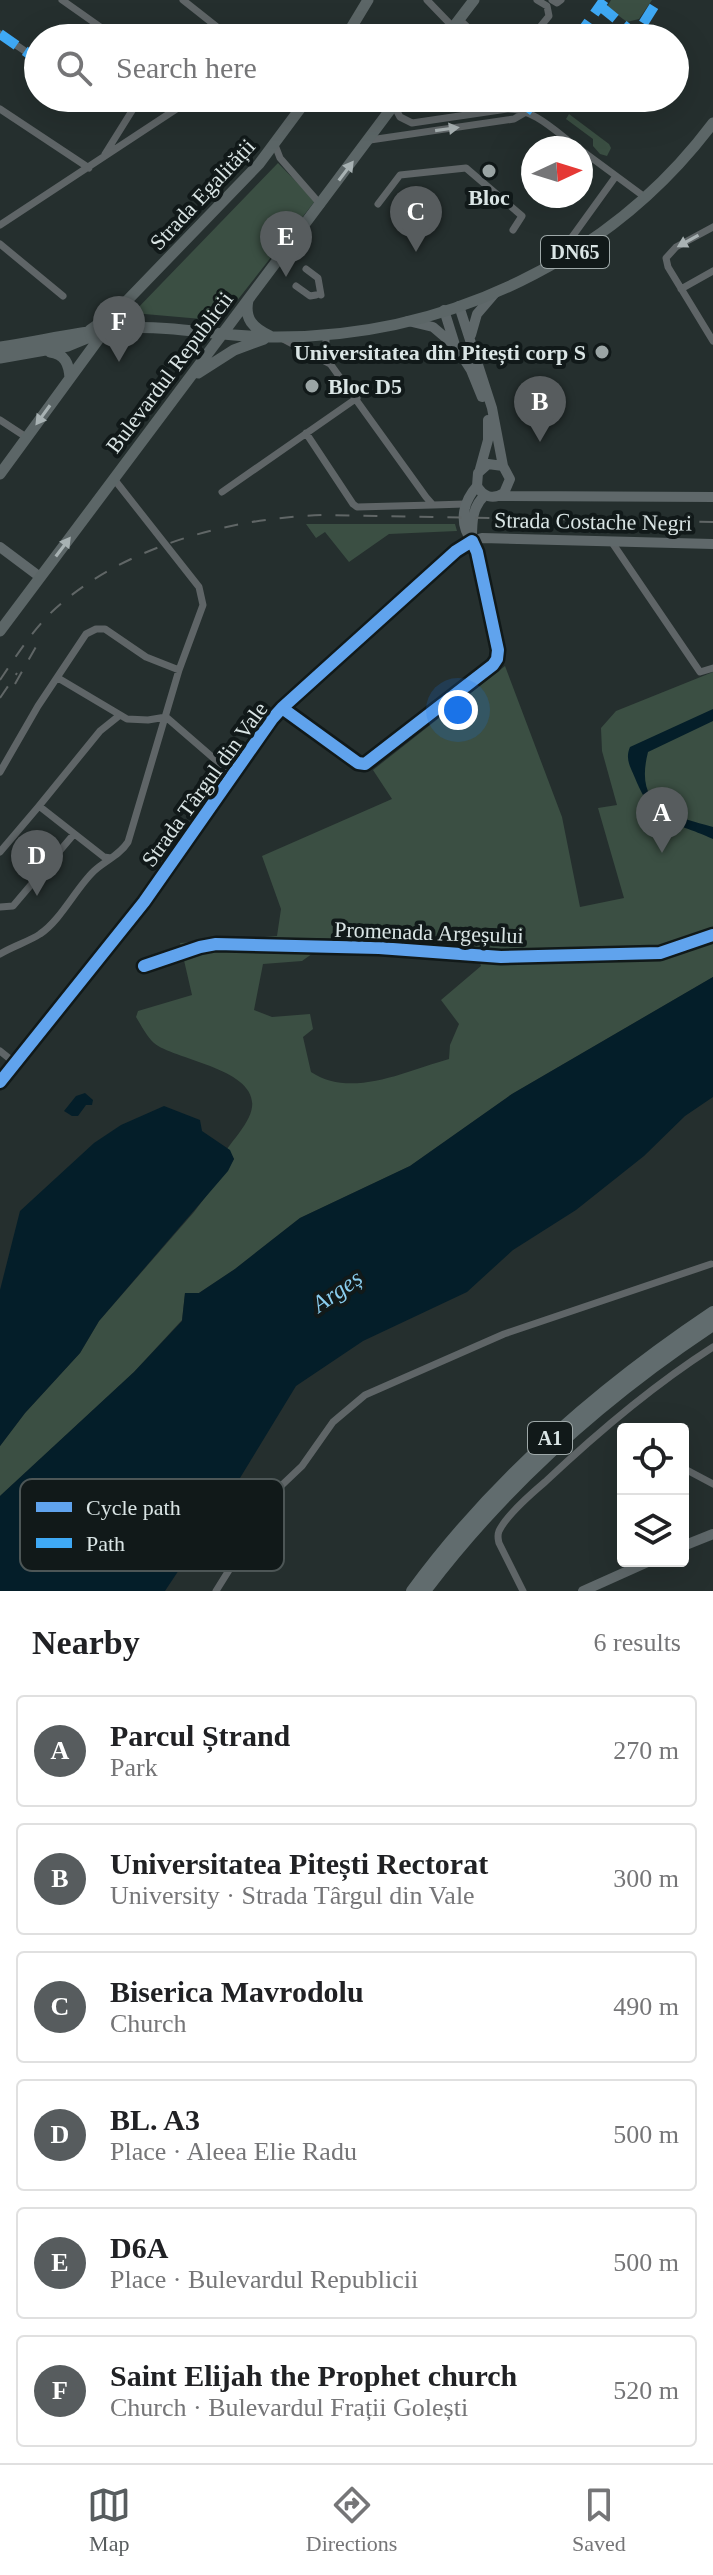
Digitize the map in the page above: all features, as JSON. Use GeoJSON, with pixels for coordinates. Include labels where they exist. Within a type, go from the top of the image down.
{"type":"FeatureCollection","features":[{"type":"Feature","properties":{"kind":"highway","name":"A1"},"geometry":{"type":"LineString","coordinates":[[412,1591],[465,1525],[536,1450],[633,1368],[713,1312]]}},
{"type":"Feature","properties":{"kind":"highway","name":"A1"},"geometry":{"type":"LineString","coordinates":[[425,1591],[481,1523],[562,1440],[639,1377],[713,1325]]}},
{"type":"Feature","properties":{"kind":"main road"},"geometry":{"type":"LineString","coordinates":[[353,24],[368,0]]}},
{"type":"Feature","properties":{"kind":"main road"},"geometry":{"type":"LineString","coordinates":[[456,23],[474,0]]}},
{"type":"Feature","properties":{"kind":"main road","name":"Strada Egalității"},"geometry":{"type":"LineString","coordinates":[[117,311],[275,145],[298,112]]}},
{"type":"Feature","properties":{"kind":"main road","name":"Bulevardul Republicii"},"geometry":{"type":"LineString","coordinates":[[0,631],[370,140],[388,112]]}},
{"type":"Feature","properties":{"kind":"main road","name":"DN65"},"geometry":{"type":"LineString","coordinates":[[495,293],[551,266],[607,230],[674,170],[713,123]]}},
{"type":"Feature","properties":{"kind":"main road"},"geometry":{"type":"LineString","coordinates":[[0,347],[88,331],[146,328],[276,337],[326,335],[404,321],[495,293]]}},
{"type":"Feature","properties":{"kind":"main road"},"geometry":{"type":"LineString","coordinates":[[470,337],[477,314],[495,293]]}},
{"type":"Feature","properties":{"kind":"main road"},"geometry":{"type":"LineString","coordinates":[[248,300],[246,314],[250,323],[276,337]]}},
{"type":"Feature","properties":{"kind":"main road"},"geometry":{"type":"LineString","coordinates":[[459,306],[492,408],[503,466],[509,474],[509,484],[499,496]]}},
{"type":"Feature","properties":{"kind":"main road"},"geometry":{"type":"LineString","coordinates":[[444,310],[455,345],[477,384],[487,414],[488,440],[476,477],[481,490],[475,506],[472,541]]}},
{"type":"Feature","properties":{"kind":"main road"},"geometry":{"type":"LineString","coordinates":[[0,474],[117,311]]}},
{"type":"Feature","properties":{"kind":"main road"},"geometry":{"type":"LineString","coordinates":[[88,331],[117,311]]}},
{"type":"Feature","properties":{"kind":"main road"},"geometry":{"type":"LineString","coordinates":[[404,321],[433,327],[455,345]]}},
{"type":"Feature","properties":{"kind":"main road"},"geometry":{"type":"LineString","coordinates":[[0,358],[83,342],[106,330]]}},
{"type":"Feature","properties":{"kind":"main road"},"geometry":{"type":"LineString","coordinates":[[185,384],[223,356],[249,344],[276,337]]}},
{"type":"Feature","properties":{"kind":"main road"},"geometry":{"type":"LineString","coordinates":[[41,352],[62,356],[68,364],[70,378]]}},
{"type":"Feature","properties":{"kind":"main road"},"geometry":{"type":"LineString","coordinates":[[480,469],[493,463],[503,466]]}},
{"type":"Feature","properties":{"kind":"main road"},"geometry":{"type":"LineString","coordinates":[[509,484],[525,496]]}},
{"type":"Feature","properties":{"kind":"main road"},"geometry":{"type":"LineString","coordinates":[[481,490],[499,496],[713,497]]}},
{"type":"Feature","properties":{"kind":"main road"},"geometry":{"type":"LineString","coordinates":[[472,541],[464,524],[465,504],[481,490]]}},
{"type":"Feature","properties":{"kind":"main road","name":"Strada Costache Negri"},"geometry":{"type":"LineString","coordinates":[[472,541],[482,538],[713,544]]}},
{"type":"Feature","properties":{"kind":"main road","name":"Strada Târgul din Vale"},"geometry":{"type":"LineString","coordinates":[[1,1080],[144,902],[282,708],[456,551],[472,541]]}},
{"type":"Feature","properties":{"kind":"main road"},"geometry":{"type":"LineString","coordinates":[[0,547],[40,577]]}},
{"type":"Feature","properties":{"kind":"main road"},"geometry":{"type":"LineString","coordinates":[[689,1544],[713,1534]]}},
{"type":"Feature","properties":{"kind":"main road"},"geometry":{"type":"LineString","coordinates":[[583,1591],[637,1567]]}},
{"type":"Feature","properties":{"kind":"street"},"geometry":{"type":"LineString","coordinates":[[62,0],[96,24]]}},
{"type":"Feature","properties":{"kind":"street"},"geometry":{"type":"LineString","coordinates":[[183,0],[213,24]]}},
{"type":"Feature","properties":{"kind":"street"},"geometry":{"type":"LineString","coordinates":[[427,0],[456,23]]}},
{"type":"Feature","properties":{"kind":"street"},"geometry":{"type":"LineString","coordinates":[[537,0],[547,6],[549,16],[542,24]]}},
{"type":"Feature","properties":{"kind":"street"},"geometry":{"type":"LineString","coordinates":[[552,0],[557,3],[561,0]]}},
{"type":"Feature","properties":{"kind":"street"},"geometry":{"type":"LineString","coordinates":[[0,34],[24,50]]}},
{"type":"Feature","properties":{"kind":"street"},"geometry":{"type":"LineString","coordinates":[[0,109],[89,168]]}},
{"type":"Feature","properties":{"kind":"street"},"geometry":{"type":"LineString","coordinates":[[102,158],[131,112]]}},
{"type":"Feature","properties":{"kind":"street"},"geometry":{"type":"LineString","coordinates":[[0,225],[172,112]]}},
{"type":"Feature","properties":{"kind":"street"},"geometry":{"type":"LineString","coordinates":[[399,112],[400,117],[412,123],[487,112]]}},
{"type":"Feature","properties":{"kind":"street"},"geometry":{"type":"LineString","coordinates":[[370,140],[514,119],[526,112],[560,136]]}},
{"type":"Feature","properties":{"kind":"street"},"geometry":{"type":"LineString","coordinates":[[275,145],[280,158],[321,205]]}},
{"type":"Feature","properties":{"kind":"street"},"geometry":{"type":"LineString","coordinates":[[593,159],[646,198]]}},
{"type":"Feature","properties":{"kind":"street"},"geometry":{"type":"LineString","coordinates":[[378,204],[400,175],[466,168],[522,216],[513,230]]}},
{"type":"Feature","properties":{"kind":"street"},"geometry":{"type":"LineString","coordinates":[[551,266],[616,176]]}},
{"type":"Feature","properties":{"kind":"street"},"geometry":{"type":"LineString","coordinates":[[713,227],[676,247],[666,258],[668,267],[713,341]]}},
{"type":"Feature","properties":{"kind":"street"},"geometry":{"type":"LineString","coordinates":[[0,244],[63,296]]}},
{"type":"Feature","properties":{"kind":"street"},"geometry":{"type":"LineString","coordinates":[[296,286],[310,296],[319,295],[318,278],[306,269]]}},
{"type":"Feature","properties":{"kind":"street"},"geometry":{"type":"LineString","coordinates":[[681,289],[713,271]]}},
{"type":"Feature","properties":{"kind":"street"},"geometry":{"type":"LineString","coordinates":[[326,335],[326,350],[331,365],[433,505]]}},
{"type":"Feature","properties":{"kind":"street"},"geometry":{"type":"LineString","coordinates":[[276,337],[331,365]]}},
{"type":"Feature","properties":{"kind":"street"},"geometry":{"type":"LineString","coordinates":[[222,492],[357,398]]}},
{"type":"Feature","properties":{"kind":"street"},"geometry":{"type":"LineString","coordinates":[[0,420],[26,437]]}},
{"type":"Feature","properties":{"kind":"street"},"geometry":{"type":"LineString","coordinates":[[306,433],[357,507],[465,504]]}},
{"type":"Feature","properties":{"kind":"street"},"geometry":{"type":"LineString","coordinates":[[0,954],[41,934],[91,873],[121,853],[128,842],[179,670],[203,605],[199,587],[114,479]]}},
{"type":"Feature","properties":{"kind":"street"},"geometry":{"type":"LineString","coordinates":[[282,708],[358,763],[365,764],[493,665],[498,650],[472,541]]}},
{"type":"Feature","properties":{"kind":"street"},"geometry":{"type":"LineString","coordinates":[[611,541],[700,672],[713,668]]}},
{"type":"Feature","properties":{"kind":"street"},"geometry":{"type":"LineString","coordinates":[[0,772],[86,634],[105,629],[146,657],[179,670]]}},
{"type":"Feature","properties":{"kind":"street"},"geometry":{"type":"LineString","coordinates":[[58,678],[120,715],[137,720],[166,717],[233,775]]}},
{"type":"Feature","properties":{"kind":"street"},"geometry":{"type":"LineString","coordinates":[[0,852],[100,731],[120,715]]}},
{"type":"Feature","properties":{"kind":"street"},"geometry":{"type":"LineString","coordinates":[[39,806],[104,857],[112,858]]}},
{"type":"Feature","properties":{"kind":"street"},"geometry":{"type":"LineString","coordinates":[[0,907],[13,906],[74,834]]}},
{"type":"Feature","properties":{"kind":"street"},"geometry":{"type":"LineString","coordinates":[[0,1051],[15,1063]]}},
{"type":"Feature","properties":{"kind":"street"},"geometry":{"type":"LineString","coordinates":[[284,1483],[302,1466],[333,1422],[365,1395],[504,1334],[711,1264]]}},
{"type":"Feature","properties":{"kind":"street"},"geometry":{"type":"LineString","coordinates":[[520,1589],[499,1543],[498,1536],[505,1524],[596,1434],[651,1389],[713,1347]]}},
{"type":"Feature","properties":{"kind":"street"},"geometry":{"type":"LineString","coordinates":[[689,1471],[713,1484]]}},
{"type":"Feature","properties":{"kind":"street"},"geometry":{"type":"LineString","coordinates":[[216,1591],[228,1571]]}},
{"type":"Feature","properties":{"kind":"green space"},"geometry":{"type":"Polygon","coordinates":[[[611,0],[652,0],[639,19],[627,22],[607,7],[611,0]]]}},
{"type":"Feature","properties":{"kind":"green space"},"geometry":{"type":"Polygon","coordinates":[[[569,114],[609,144],[611,148],[607,156],[600,154],[593,146],[593,136],[566,119],[569,114]]]}},
{"type":"Feature","properties":{"kind":"green space"},"geometry":{"type":"Polygon","coordinates":[[[278,163],[315,201],[225,316],[213,320],[133,313],[278,163]]]}},
{"type":"Feature","properties":{"kind":"green space"},"geometry":{"type":"Polygon","coordinates":[[[306,524],[455,524],[457,531],[389,534],[349,562],[325,532],[316,538],[306,524]]]}},
{"type":"Feature","properties":{"kind":"green space"},"geometry":{"type":"Polygon","coordinates":[[[505,666],[562,817],[580,907],[624,898],[598,808],[617,805],[602,751],[601,728],[616,711],[713,672],[713,931],[670,946],[642,950],[638,947],[642,958],[676,954],[713,940],[713,977],[512,1094],[410,1166],[300,1218],[199,1293],[185,1293],[182,1320],[134,1372],[0,1496],[0,1446],[25,1413],[80,1353],[99,1321],[194,1212],[234,1159],[227,1149],[249,1117],[252,1101],[246,1088],[218,1069],[154,1043],[136,1017],[138,1011],[192,995],[180,943],[277,936],[281,909],[262,856],[392,799],[373,770],[505,666]],[[317,938],[316,951],[302,961],[263,964],[254,1010],[272,1017],[310,1014],[313,1029],[303,1037],[311,1072],[327,1080],[361,1083],[397,1076],[449,1059],[450,1045],[459,1024],[441,1000],[481,966],[474,945],[317,938]]]}},
{"type":"Feature","properties":{"kind":"water"},"geometry":{"type":"Polygon","coordinates":[[[713,709],[713,721],[648,752],[645,771],[646,785],[659,806],[682,818],[713,827],[713,839],[657,814],[642,794],[628,755],[630,747],[713,709]]]}},
{"type":"Feature","properties":{"kind":"water","name":"Argeș"},"geometry":{"type":"Polygon","coordinates":[[[713,977],[713,1097],[685,1116],[644,1156],[576,1210],[513,1250],[467,1292],[363,1341],[296,1386],[239,1479],[20,1479],[20,1571],[178,1571],[165,1591],[0,1591],[0,1496],[134,1372],[182,1321],[185,1293],[199,1293],[300,1218],[410,1166],[512,1094],[713,977]]]}},
{"type":"Feature","properties":{"kind":"water"},"geometry":{"type":"Polygon","coordinates":[[[85,1093],[93,1100],[92,1105],[86,1105],[78,1116],[64,1111],[76,1096],[85,1093]]]}},
{"type":"Feature","properties":{"kind":"water"},"geometry":{"type":"Polygon","coordinates":[[[164,1106],[200,1120],[202,1131],[230,1150],[234,1159],[228,1171],[99,1321],[80,1353],[25,1413],[0,1446],[0,1290],[20,1211],[94,1143],[121,1125],[164,1106]]]}},
{"type":"Feature","properties":{"kind":"railway"},"geometry":{"type":"LineString","coordinates":[[0,680],[40,625],[84,586],[146,552],[216,529],[287,517],[322,515],[713,522]]}},
{"type":"Feature","properties":{"kind":"railway"},"geometry":{"type":"LineString","coordinates":[[15,684],[42,636]]}},
{"type":"Feature","properties":{"kind":"railway"},"geometry":{"type":"LineString","coordinates":[[0,698],[17,673]]}},
{"type":"Feature","properties":{"kind":"marked path"},"geometry":{"type":"LineString","coordinates":[[587,24],[604,0]]}},
{"type":"Feature","properties":{"kind":"marked path"},"geometry":{"type":"LineString","coordinates":[[643,24],[658,0]]}},
{"type":"Feature","properties":{"kind":"marked path"},"geometry":{"type":"LineString","coordinates":[[600,6],[622,24]]}},
{"type":"Feature","properties":{"kind":"marked path"},"geometry":{"type":"LineString","coordinates":[[0,34],[24,50]]}},
{"type":"Feature","properties":{"kind":"cycle path"},"geometry":{"type":"LineString","coordinates":[[0,1082],[144,902],[272,719],[282,708],[456,551],[472,541],[498,650],[493,665],[365,764],[358,763],[282,708]]}},
{"type":"Feature","properties":{"kind":"cycle path","name":"Promenada Argeșului"},"geometry":{"type":"LineString","coordinates":[[144,966],[216,944],[379,948],[501,957],[660,953],[713,935]]}},
{"type":"Feature","properties":{"kind":"place","name":"Bloc"},"geometry":{"type":"Point","coordinates":[489,171]}},
{"type":"Feature","properties":{"kind":"place","name":"Biserica Mavrodolu"},"geometry":{"type":"Point","coordinates":[416,252]}},
{"type":"Feature","properties":{"kind":"place","name":"D6A"},"geometry":{"type":"Point","coordinates":[286,277]}},
{"type":"Feature","properties":{"kind":"place","name":"Universitatea din Pitești corp S"},"geometry":{"type":"Point","coordinates":[602,352]}},
{"type":"Feature","properties":{"kind":"place","name":"Saint Elijah the Prophet church"},"geometry":{"type":"Point","coordinates":[119,362]}},
{"type":"Feature","properties":{"kind":"place","name":"Bloc D5"},"geometry":{"type":"Point","coordinates":[312,386]}},
{"type":"Feature","properties":{"kind":"place","name":"Universitatea Pitești Rectorat"},"geometry":{"type":"Point","coordinates":[540,442]}},
{"type":"Feature","properties":{"kind":"place","name":"Parcul Ștrand"},"geometry":{"type":"Point","coordinates":[662,853]}},
{"type":"Feature","properties":{"kind":"place","name":"BL. A3"},"geometry":{"type":"Point","coordinates":[37,896]}}]}
